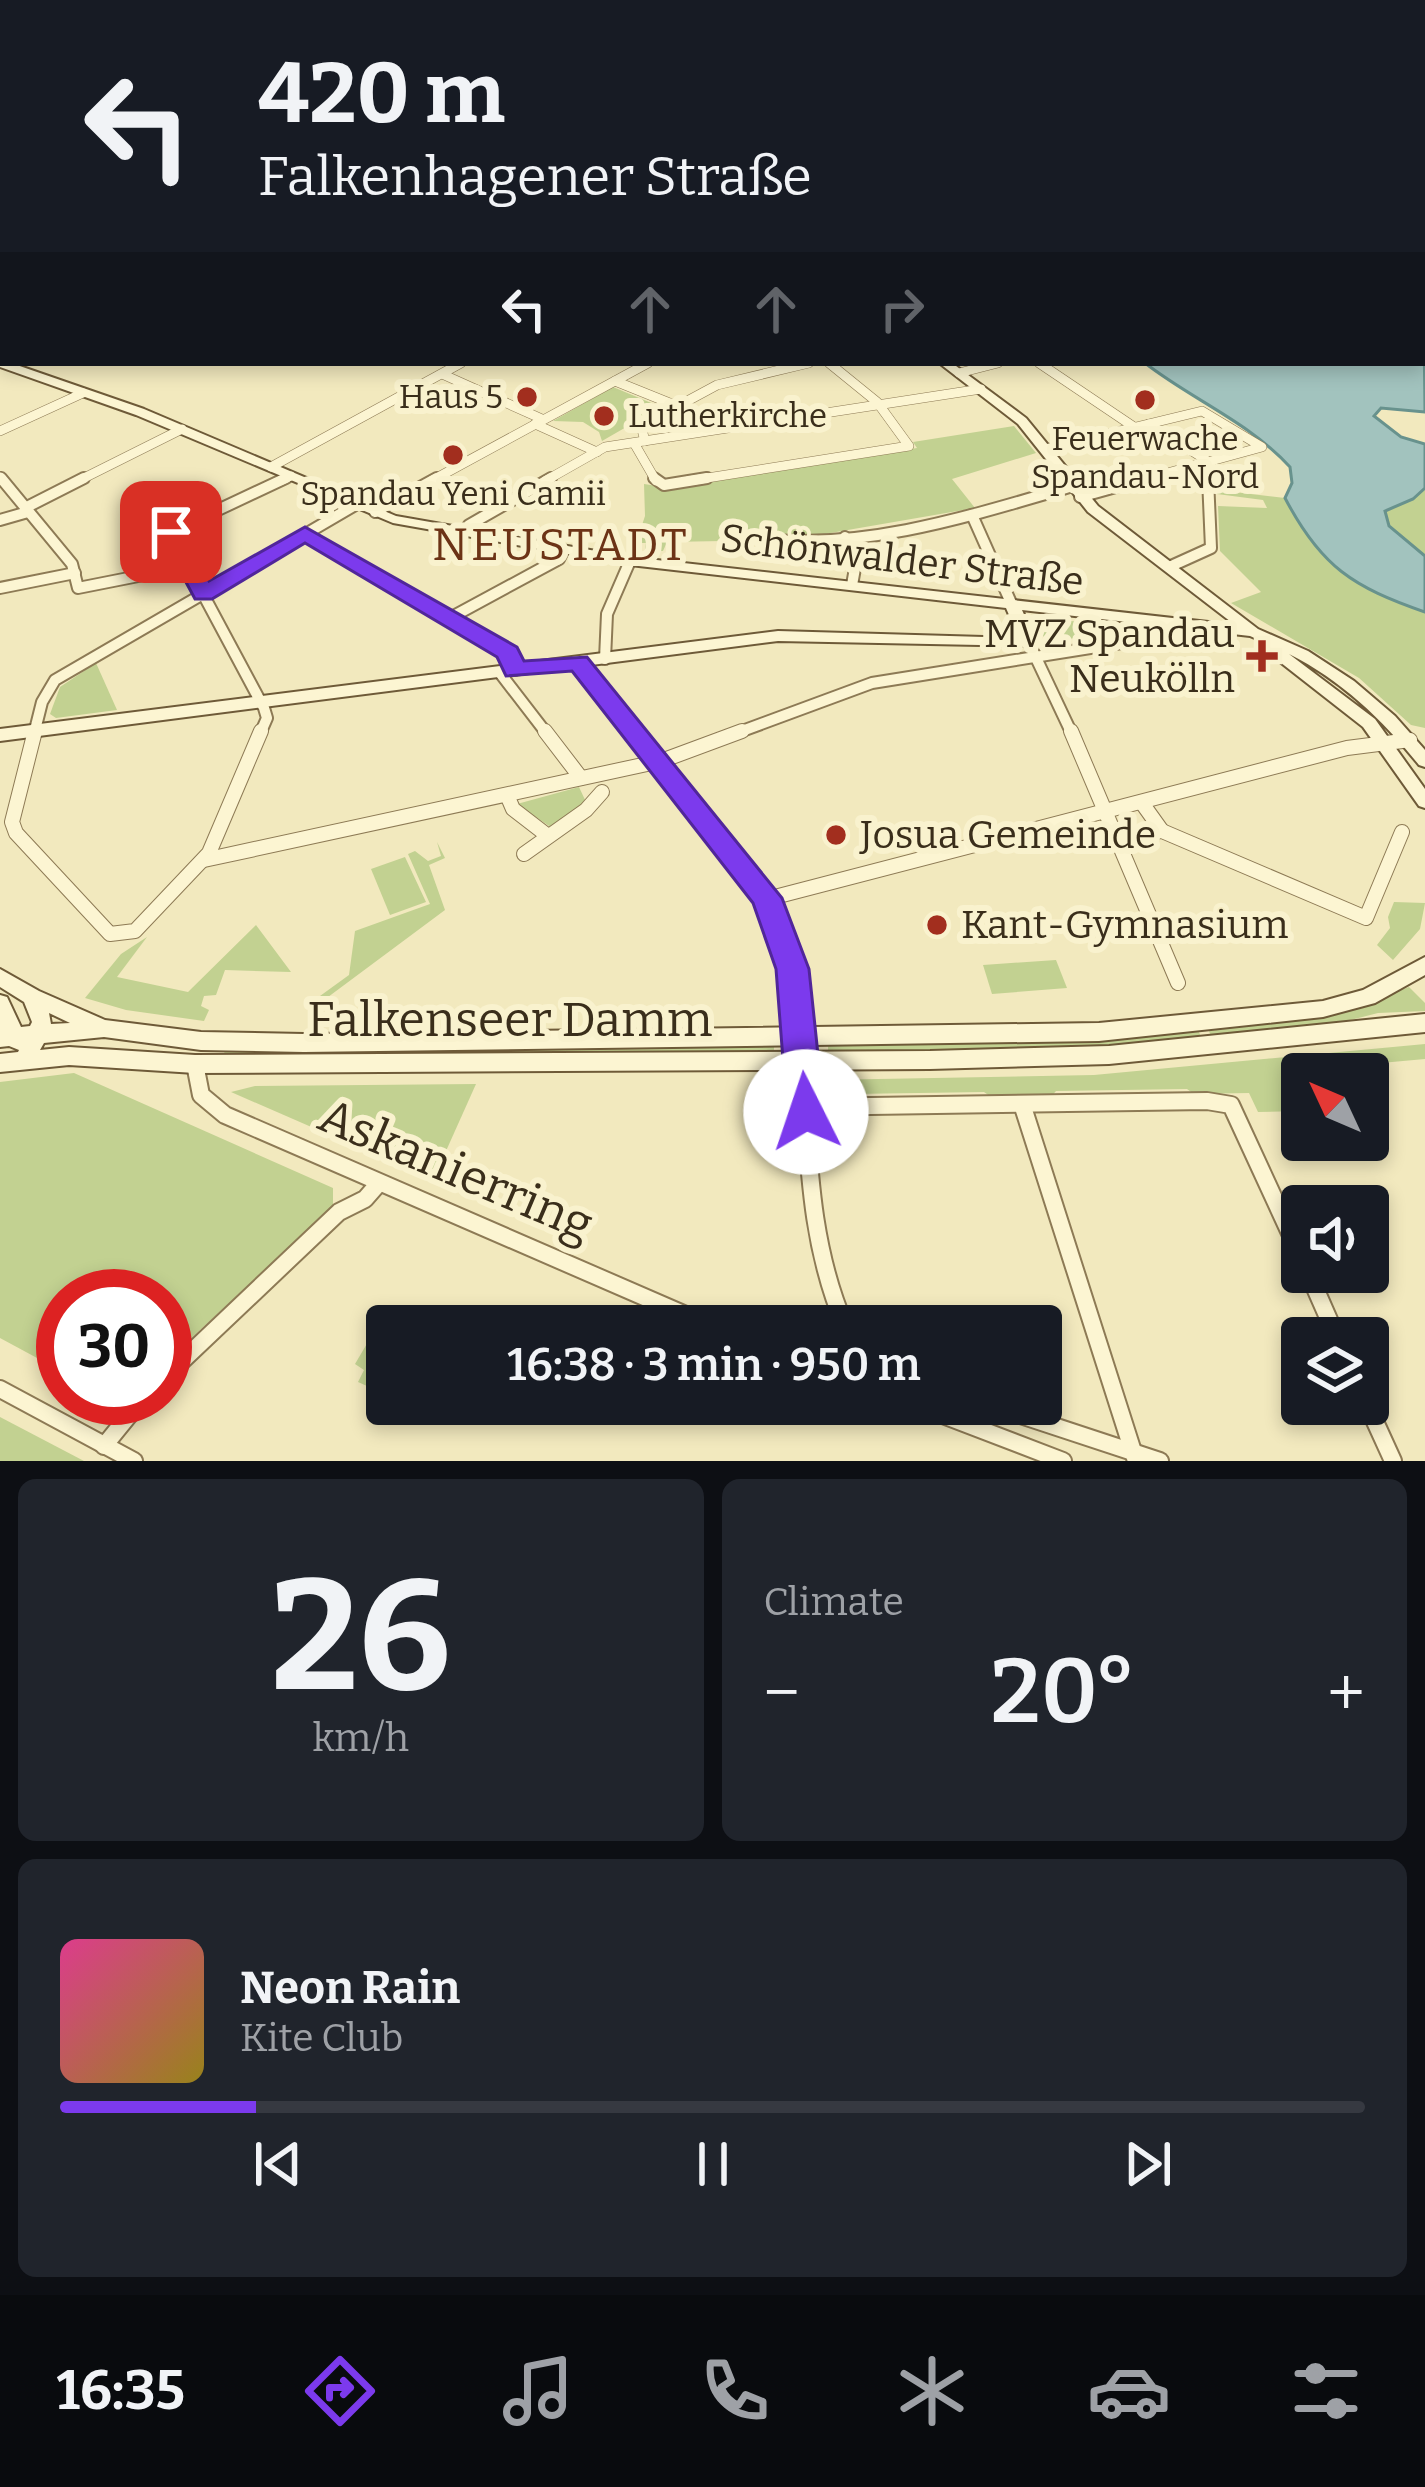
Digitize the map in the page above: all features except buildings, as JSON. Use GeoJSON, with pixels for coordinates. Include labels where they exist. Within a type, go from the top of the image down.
{"type":"FeatureCollection","features":[{"type":"Feature","properties":{"kind":"main road","name":"Schönwalder Straße"},"geometry":{"type":"LineString","coordinates":[[8,366],[182,429],[375,512],[464,533],[630,561],[1253,632]]}},
{"type":"Feature","properties":{"kind":"main road"},"geometry":{"type":"LineString","coordinates":[[949,366],[1022,421],[1077,492],[1253,632],[1362,694],[1425,761]]}},
{"type":"Feature","properties":{"kind":"main road"},"geometry":{"type":"LineString","coordinates":[[0,735],[790,636],[1033,650],[1012,605]]}},
{"type":"Feature","properties":{"kind":"main road"},"geometry":{"type":"LineString","coordinates":[[1291,654],[1386,743],[1425,802]]}},
{"type":"Feature","properties":{"kind":"main road","name":"Falkenseer Damm"},"geometry":{"type":"LineString","coordinates":[[104,1028],[201,1041],[1099,1032],[1276,1016],[1368,998],[1425,965]]}},
{"type":"Feature","properties":{"kind":"main road"},"geometry":{"type":"LineString","coordinates":[[0,977],[32,997],[104,1028]]}},
{"type":"Feature","properties":{"kind":"main road"},"geometry":{"type":"LineString","coordinates":[[0,1003],[7,1036],[26,1059],[40,1031],[41,1016],[32,997]]}},
{"type":"Feature","properties":{"kind":"main road","name":"Falkenseer Damm"},"geometry":{"type":"LineString","coordinates":[[0,1063],[69,1056],[195,1064],[1109,1055],[1425,1023]]}},
{"type":"Feature","properties":{"kind":"main road"},"geometry":{"type":"LineString","coordinates":[[7,1036],[104,1028]]}},
{"type":"Feature","properties":{"kind":"main road"},"geometry":{"type":"LineString","coordinates":[[195,1064],[201,1041]]}},
{"type":"Feature","properties":{"kind":"street"},"geometry":{"type":"LineString","coordinates":[[271,467],[456,366]]}},
{"type":"Feature","properties":{"kind":"street"},"geometry":{"type":"LineString","coordinates":[[375,512],[642,366]]}},
{"type":"Feature","properties":{"kind":"street"},"geometry":{"type":"LineString","coordinates":[[796,366],[717,385],[640,428],[639,442],[657,483],[906,447],[909,443],[879,405],[833,366]]}},
{"type":"Feature","properties":{"kind":"street"},"geometry":{"type":"LineString","coordinates":[[959,373],[993,366]]}},
{"type":"Feature","properties":{"kind":"street"},"geometry":{"type":"LineString","coordinates":[[1044,366],[1134,427]]}},
{"type":"Feature","properties":{"kind":"street"},"geometry":{"type":"LineString","coordinates":[[442,374],[597,452]]}},
{"type":"Feature","properties":{"kind":"street"},"geometry":{"type":"LineString","coordinates":[[614,381],[677,406]]}},
{"type":"Feature","properties":{"kind":"street"},"geometry":{"type":"LineString","coordinates":[[464,533],[597,452],[981,389]]}},
{"type":"Feature","properties":{"kind":"street"},"geometry":{"type":"LineString","coordinates":[[0,431],[83,393]]}},
{"type":"Feature","properties":{"kind":"street"},"geometry":{"type":"LineString","coordinates":[[761,539],[845,537],[972,515],[1262,447],[1202,411],[1045,449]]}},
{"type":"Feature","properties":{"kind":"street"},"geometry":{"type":"LineString","coordinates":[[1149,424],[1205,464],[1208,477],[1211,548],[1169,567]]}},
{"type":"Feature","properties":{"kind":"street"},"geometry":{"type":"LineString","coordinates":[[0,520],[182,429]]}},
{"type":"Feature","properties":{"kind":"street"},"geometry":{"type":"LineString","coordinates":[[291,476],[171,532],[204,594],[261,702],[267,718],[204,860],[144,922],[122,936],[103,930],[12,822],[48,688],[61,675],[204,594],[357,504]]}},
{"type":"Feature","properties":{"kind":"street"},"geometry":{"type":"LineString","coordinates":[[0,477],[75,573],[78,588],[189,566]]}},
{"type":"Feature","properties":{"kind":"street"},"geometry":{"type":"LineString","coordinates":[[972,515],[1012,605]]}},
{"type":"Feature","properties":{"kind":"street"},"geometry":{"type":"LineString","coordinates":[[305,533],[508,652],[508,672],[581,778]]}},
{"type":"Feature","properties":{"kind":"street"},"geometry":{"type":"LineString","coordinates":[[845,537],[857,557],[852,585]]}},
{"type":"Feature","properties":{"kind":"street"},"geometry":{"type":"LineString","coordinates":[[450,618],[559,559],[563,551]]}},
{"type":"Feature","properties":{"kind":"street"},"geometry":{"type":"LineString","coordinates":[[604,659],[607,614],[630,561]]}},
{"type":"Feature","properties":{"kind":"street"},"geometry":{"type":"LineString","coordinates":[[0,588],[75,573]]}},
{"type":"Feature","properties":{"kind":"street"},"geometry":{"type":"LineString","coordinates":[[204,860],[661,761],[867,684],[1033,650],[1154,638]]}},
{"type":"Feature","properties":{"kind":"street"},"geometry":{"type":"LineString","coordinates":[[1033,650],[1109,812],[1178,983]]}},
{"type":"Feature","properties":{"kind":"street"},"geometry":{"type":"LineString","coordinates":[[578,662],[767,898],[792,969],[816,1240],[836,1305]]}},
{"type":"Feature","properties":{"kind":"street"},"geometry":{"type":"LineString","coordinates":[[767,898],[1336,751],[1410,740]]}},
{"type":"Feature","properties":{"kind":"street"},"geometry":{"type":"LineString","coordinates":[[524,854],[586,810],[602,792]]}},
{"type":"Feature","properties":{"kind":"street"},"geometry":{"type":"LineString","coordinates":[[507,795],[513,809],[548,836]]}},
{"type":"Feature","properties":{"kind":"street"},"geometry":{"type":"LineString","coordinates":[[1142,803],[1162,831]]}},
{"type":"Feature","properties":{"kind":"street"},"geometry":{"type":"LineString","coordinates":[[1115,836],[1162,831],[1366,918],[1402,832]]}},
{"type":"Feature","properties":{"kind":"street","name":"Askanierring"},"geometry":{"type":"LineString","coordinates":[[195,1064],[196,1082],[212,1108],[662,1305]]}},
{"type":"Feature","properties":{"kind":"street"},"geometry":{"type":"LineString","coordinates":[[805,1108],[1207,1101],[1235,1109],[1281,1212]]}},
{"type":"Feature","properties":{"kind":"street"},"geometry":{"type":"LineString","coordinates":[[1022,1105],[1136,1458]]}},
{"type":"Feature","properties":{"kind":"street"},"geometry":{"type":"LineString","coordinates":[[192,1351],[339,1212],[365,1199],[379,1183]]}},
{"type":"Feature","properties":{"kind":"street"},"geometry":{"type":"LineString","coordinates":[[0,1389],[134,1461]]}},
{"type":"Feature","properties":{"kind":"street"},"geometry":{"type":"LineString","coordinates":[[104,1446],[121,1425]]}},
{"type":"Feature","properties":{"kind":"street"},"geometry":{"type":"LineString","coordinates":[[969,1425],[1063,1461]]}},
{"type":"Feature","properties":{"kind":"street"},"geometry":{"type":"LineString","coordinates":[[1045,1425],[1136,1458],[1160,1461]]}},
{"type":"Feature","properties":{"kind":"street"},"geometry":{"type":"LineString","coordinates":[[1377,1425],[1393,1461]]}},
{"type":"Feature","properties":{"kind":"green space"},"geometry":{"type":"Polygon","coordinates":[[[613,387],[661,407],[602,441],[599,432],[583,422],[553,421],[613,387]]]}},
{"type":"Feature","properties":{"kind":"green space"},"geometry":{"type":"Polygon","coordinates":[[[1014,426],[1036,453],[952,479],[975,508],[813,536],[757,532],[723,541],[667,542],[663,551],[645,550],[646,543],[636,543],[645,516],[644,484],[671,488],[917,448],[913,442],[1014,426]]]}},
{"type":"Feature","properties":{"kind":"green space"},"geometry":{"type":"Polygon","coordinates":[[[1425,488],[1425,556],[1389,526],[1385,511],[1425,488]]]}},
{"type":"Feature","properties":{"kind":"green space"},"geometry":{"type":"Polygon","coordinates":[[[1217,490],[1285,498],[1312,542],[1342,572],[1425,612],[1425,728],[1411,725],[1359,678],[1231,603],[1261,592],[1220,551],[1218,506],[1267,508],[1263,500],[1217,494],[1217,490]]]}},
{"type":"Feature","properties":{"kind":"green space"},"geometry":{"type":"Polygon","coordinates":[[[1040,617],[1134,630],[1047,642],[1033,620],[1040,617]]]}},
{"type":"Feature","properties":{"kind":"green space"},"geometry":{"type":"Polygon","coordinates":[[[96,663],[117,710],[56,718],[50,714],[60,687],[96,663]]]}},
{"type":"Feature","properties":{"kind":"green space"},"geometry":{"type":"Polygon","coordinates":[[[579,787],[586,802],[552,828],[517,804],[579,787]]]}},
{"type":"Feature","properties":{"kind":"green space"},"geometry":{"type":"Polygon","coordinates":[[[437,842],[445,858],[429,865],[445,910],[324,1000],[320,996],[349,975],[355,931],[430,904],[408,854],[415,851],[428,861],[441,856],[437,842]]]}},
{"type":"Feature","properties":{"kind":"green space"},"geometry":{"type":"Polygon","coordinates":[[[405,857],[426,902],[390,915],[371,869],[405,857]]]}},
{"type":"Feature","properties":{"kind":"green space"},"geometry":{"type":"Polygon","coordinates":[[[1394,902],[1425,903],[1420,929],[1393,960],[1377,945],[1390,928],[1388,917],[1394,902]]]}},
{"type":"Feature","properties":{"kind":"green space"},"geometry":{"type":"Polygon","coordinates":[[[256,925],[291,972],[225,970],[216,995],[204,996],[201,1006],[209,1010],[204,1021],[126,1010],[85,998],[121,954],[147,937],[117,977],[188,992],[256,925]]]}},
{"type":"Feature","properties":{"kind":"green space"},"geometry":{"type":"Polygon","coordinates":[[[1056,960],[1067,988],[992,994],[983,965],[1056,960]]]}},
{"type":"Feature","properties":{"kind":"green space"},"geometry":{"type":"Polygon","coordinates":[[[1409,987],[1425,1003],[1425,1011],[1378,1013],[1331,1025],[1212,1039],[1209,1031],[1336,1014],[1409,987]]]}},
{"type":"Feature","properties":{"kind":"green space"},"geometry":{"type":"Polygon","coordinates":[[[1199,1032],[1202,1040],[1054,1049],[828,1053],[828,1045],[1052,1043],[1199,1032]]]}},
{"type":"Feature","properties":{"kind":"green space"},"geometry":{"type":"Polygon","coordinates":[[[1425,1044],[1425,1059],[1389,1062],[1389,1053],[1329,1053],[1425,1044]]]}},
{"type":"Feature","properties":{"kind":"green space"},"geometry":{"type":"Polygon","coordinates":[[[774,1046],[774,1053],[225,1058],[224,1050],[774,1046]]]}},
{"type":"Feature","properties":{"kind":"green space"},"geometry":{"type":"Polygon","coordinates":[[[1281,1057],[1281,1111],[1258,1112],[1249,1093],[1194,1094],[1187,1089],[1056,1091],[1048,1100],[997,1101],[984,1092],[853,1094],[844,1104],[824,1104],[822,1080],[1094,1075],[1281,1057]]]}},
{"type":"Feature","properties":{"kind":"green space"},"geometry":{"type":"Polygon","coordinates":[[[74,1073],[333,1188],[333,1208],[192,1337],[192,1269],[36,1269],[36,1357],[0,1338],[0,1082],[74,1073]]]}},
{"type":"Feature","properties":{"kind":"green space"},"geometry":{"type":"Polygon","coordinates":[[[476,1084],[433,1180],[231,1092],[255,1086],[476,1084]]]}},
{"type":"Feature","properties":{"kind":"green space"},"geometry":{"type":"Polygon","coordinates":[[[366,1345],[366,1386],[358,1382],[364,1370],[355,1364],[366,1345]]]}},
{"type":"Feature","properties":{"kind":"green space"},"geometry":{"type":"Polygon","coordinates":[[[0,1417],[84,1461],[0,1461],[0,1417]]]}},
{"type":"Feature","properties":{"kind":"water"},"geometry":{"type":"Polygon","coordinates":[[[1149,366],[1424,366],[1425,412],[1381,408],[1374,416],[1401,437],[1425,444],[1425,488],[1385,511],[1389,526],[1425,556],[1425,612],[1359,583],[1326,558],[1285,498],[1292,483],[1290,467],[1257,437],[1149,366]]]}},
{"type":"Feature","properties":{"kind":"place","name":"Haus 5"},"geometry":{"type":"Point","coordinates":[527,397]}},
{"type":"Feature","properties":{"kind":"place","name":"Feuerwache Spandau-Nord"},"geometry":{"type":"Point","coordinates":[1145,400]}},
{"type":"Feature","properties":{"kind":"place","name":"Lutherkirche"},"geometry":{"type":"Point","coordinates":[604,416]}},
{"type":"Feature","properties":{"kind":"place","name":"Spandau Yeni Camii"},"geometry":{"type":"Point","coordinates":[453,455]}},
{"type":"Feature","properties":{"kind":"place","name":"MVZ Spandau Neukölln"},"geometry":{"type":"Point","coordinates":[1262,656]}},
{"type":"Feature","properties":{"kind":"place","name":"Josua Gemeinde"},"geometry":{"type":"Point","coordinates":[836,835]}},
{"type":"Feature","properties":{"kind":"place","name":"Kant-Gymnasium"},"geometry":{"type":"Point","coordinates":[937,925]}},
{"type":"Feature","properties":{"kind":"district","name":"NEUSTADT"},"geometry":{"type":"Point","coordinates":[561,545]}},
{"type":"Feature","properties":{"kind":"route"},"geometry":{"type":"LineString","coordinates":[[171,532],[204,594],[305,533],[508,652],[515,670],[578,662],[767,898],[792,969],[806,1112]]}}]}
